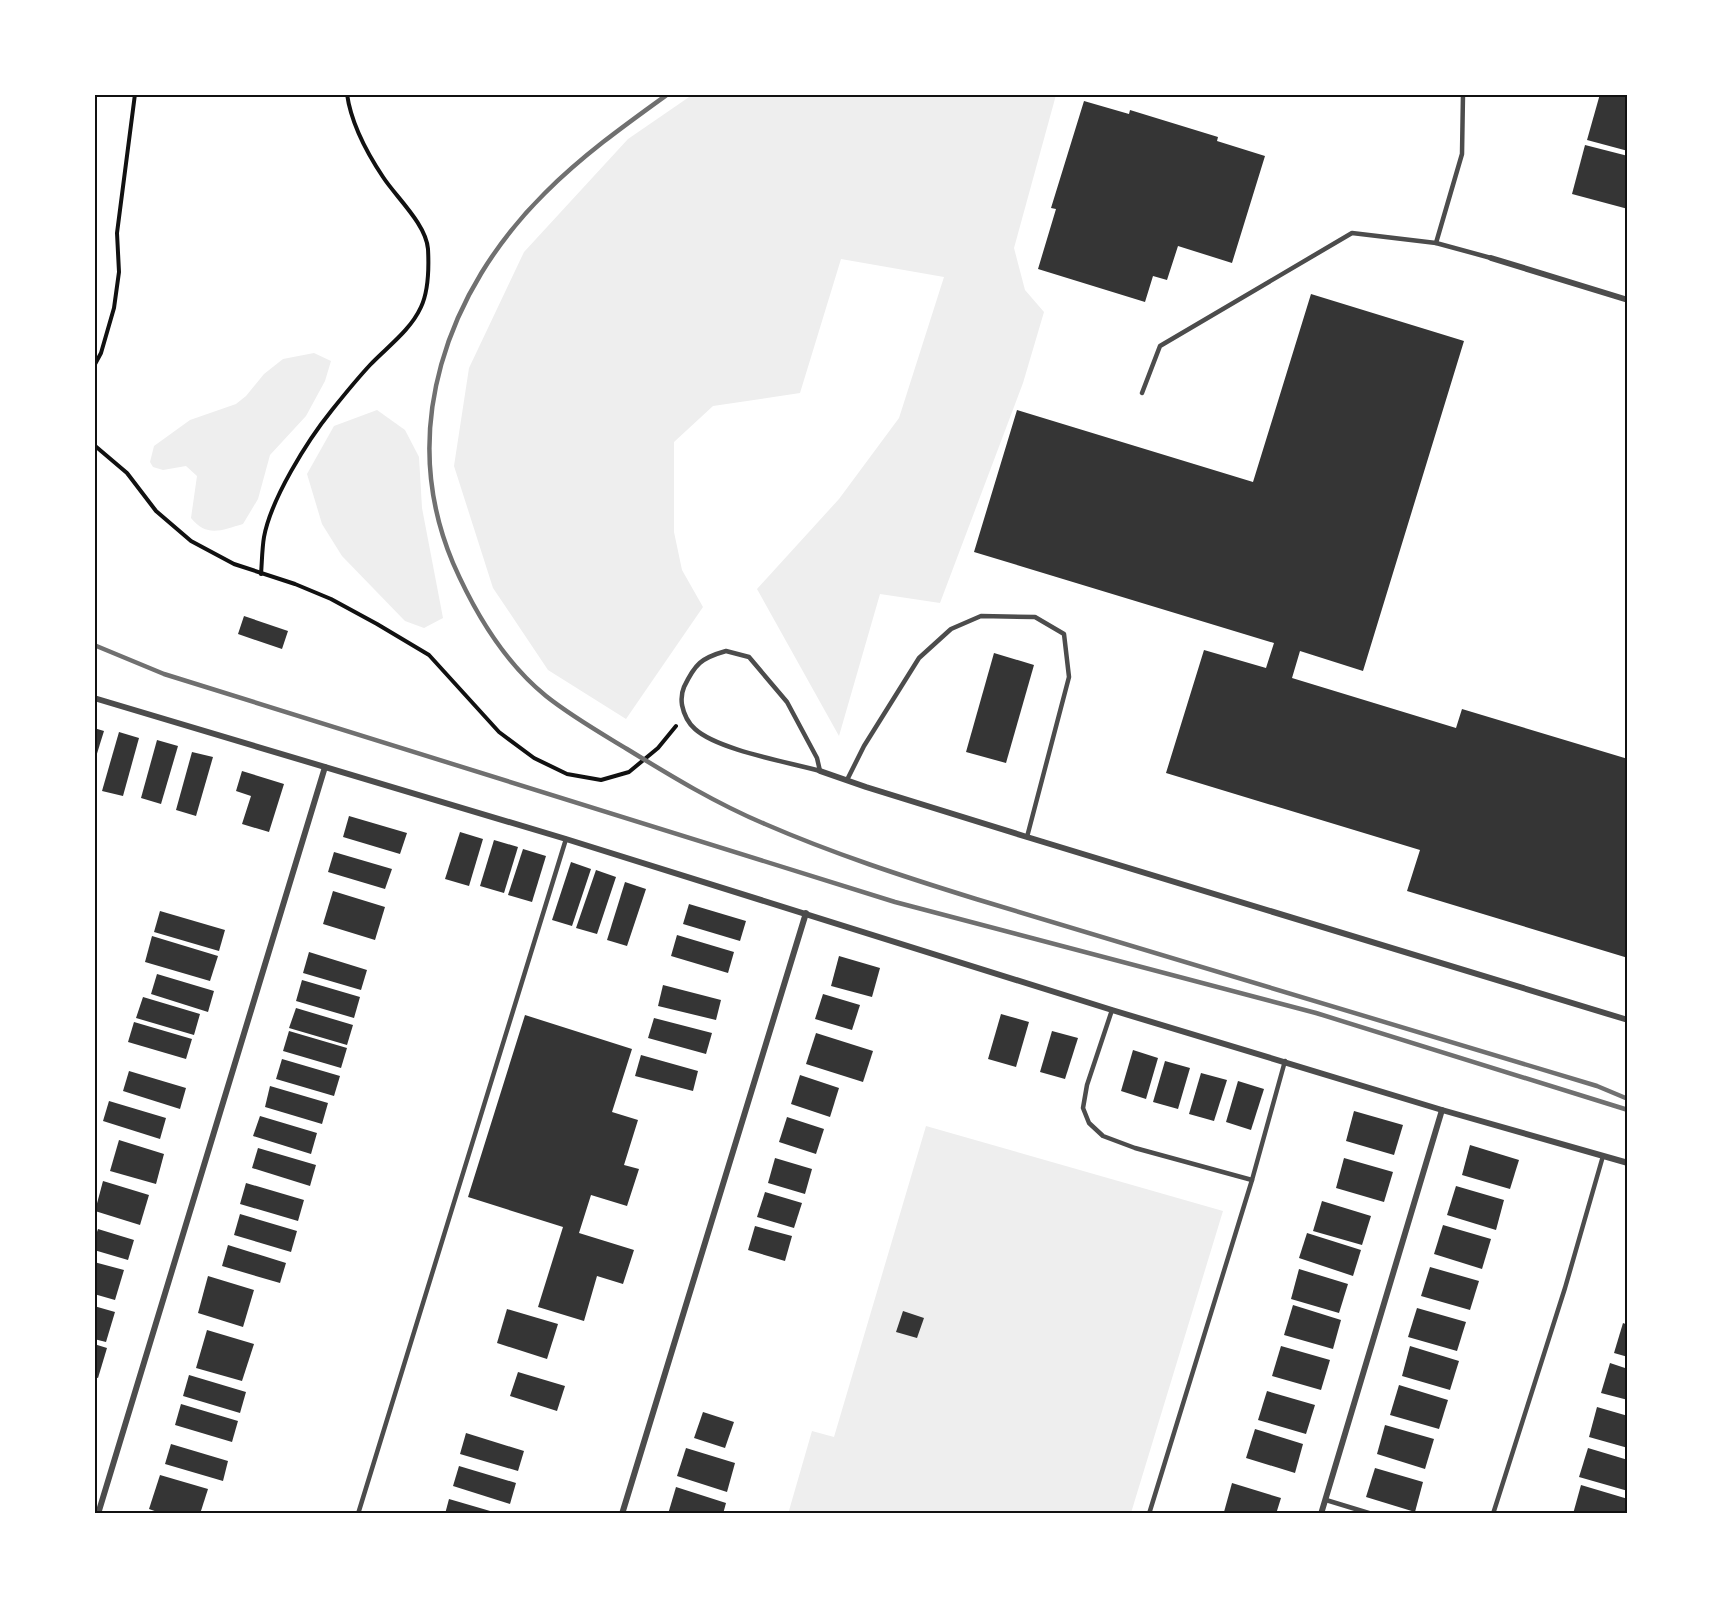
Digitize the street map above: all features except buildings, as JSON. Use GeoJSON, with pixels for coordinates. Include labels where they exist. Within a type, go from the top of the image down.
{"type":"FeatureCollection","features":[{"type":"Feature","properties":{"kind":"street"},"geometry":{"type":"LineString","coordinates":[[1491,258],[1628,300]]}},
{"type":"Feature","properties":{"kind":"street"},"geometry":{"type":"LineString","coordinates":[[94,698],[566,839],[1112,1010],[1442,1110],[1628,1163]]}},
{"type":"Feature","properties":{"kind":"street"},"geometry":{"type":"LineString","coordinates":[[98,1514],[325,767]]}},
{"type":"Feature","properties":{"kind":"street"},"geometry":{"type":"LineString","coordinates":[[820,771],[1027,837],[1628,1020]]}},
{"type":"Feature","properties":{"kind":"street"},"geometry":{"type":"LineString","coordinates":[[622,1514],[806,913]]}},
{"type":"Feature","properties":{"kind":"street"},"geometry":{"type":"LineString","coordinates":[[1322,1514],[1442,1110]]}},
{"type":"Feature","properties":{"kind":"lane"},"geometry":{"type":"LineString","coordinates":[[1436,243],[1462,154],[1462,94]]}},
{"type":"Feature","properties":{"kind":"lane"},"geometry":{"type":"LineString","coordinates":[[1142,393],[1160,346],[1352,233],[1436,243],[1491,258]]}},
{"type":"Feature","properties":{"kind":"lane"},"geometry":{"type":"LineString","coordinates":[[847,780],[864,746],[919,658],[951,629],[981,616],[1035,617],[1064,634],[1069,677],[1027,837]]}},
{"type":"Feature","properties":{"kind":"lane"},"geometry":{"type":"LineString","coordinates":[[726,651],[748,657],[788,702],[817,758],[820,771],[731,747],[695,729],[684,716],[681,694],[693,668],[708,656],[726,651]]}},
{"type":"Feature","properties":{"kind":"lane"},"geometry":{"type":"LineString","coordinates":[[358,1514],[566,839]]}},
{"type":"Feature","properties":{"kind":"lane"},"geometry":{"type":"LineString","coordinates":[[1112,1010],[1085,1097],[1083,1108],[1089,1123],[1102,1136],[1135,1148],[1252,1180]]}},
{"type":"Feature","properties":{"kind":"lane"},"geometry":{"type":"LineString","coordinates":[[1149,1514],[1252,1180],[1285,1061]]}},
{"type":"Feature","properties":{"kind":"lane"},"geometry":{"type":"LineString","coordinates":[[1492,1514],[1565,1288],[1603,1156]]}},
{"type":"Feature","properties":{"kind":"lane"},"geometry":{"type":"LineString","coordinates":[[1326,1500],[1372,1514]]}},
{"type":"Feature","properties":{"kind":"path"},"geometry":{"type":"LineString","coordinates":[[94,366],[101,353],[114,308],[119,272],[117,233],[135,94]]}},
{"type":"Feature","properties":{"kind":"path"},"geometry":{"type":"LineString","coordinates":[[261,574],[264,536],[278,498],[302,454],[337,404],[370,365],[404,332],[421,308],[428,279],[428,246],[414,216],[383,178],[362,141],[348,107],[346,94]]}},
{"type":"Feature","properties":{"kind":"path"},"geometry":{"type":"LineString","coordinates":[[94,445],[127,473],[156,511],[191,541],[234,564],[295,584],[331,600],[377,624],[429,656],[499,732],[534,758],[567,774],[601,780],[629,772],[658,748],[684,716]]}},
{"type":"Feature","properties":{"kind":"shaded area"},"geometry":{"type":"Polygon","coordinates":[[[692,95],[1056,95],[1014,248],[1025,290],[1044,312],[1023,383],[940,603],[880,594],[839,736],[757,589],[839,499],[899,418],[944,277],[841,259],[800,393],[713,406],[674,442],[674,532],[682,570],[703,607],[626,719],[548,670],[493,588],[454,466],[469,368],[524,252],[628,139],[692,95]]]}},
{"type":"Feature","properties":{"kind":"shaded area"},"geometry":{"type":"Polygon","coordinates":[[[314,353],[331,361],[325,381],[306,416],[270,455],[258,499],[243,524],[215,531],[203,528],[191,518],[197,476],[186,466],[163,470],[153,467],[150,462],[154,446],[190,420],[236,404],[246,396],[264,374],[283,359],[314,353]]]}},
{"type":"Feature","properties":{"kind":"shaded area"},"geometry":{"type":"Polygon","coordinates":[[[377,410],[405,430],[419,457],[422,508],[443,618],[424,628],[405,621],[342,556],[322,524],[307,474],[334,426],[377,410]]]}},
{"type":"Feature","properties":{"kind":"shaded area"},"geometry":{"type":"Polygon","coordinates":[[[926,1126],[1223,1211],[1131,1513],[788,1514],[812,1431],[834,1437],[926,1126]]]}},
{"type":"Feature","properties":{"kind":"railway"},"geometry":{"type":"LineString","coordinates":[[668,94],[574,166],[545,193],[511,231],[481,273],[458,318],[441,364],[432,413],[430,463],[437,513],[453,563],[470,599],[492,635],[517,668],[546,696],[575,717],[660,769],[729,808],[791,835],[949,891],[1597,1086],[1628,1099]]}},
{"type":"Feature","properties":{"kind":"railway"},"geometry":{"type":"LineString","coordinates":[[94,645],[164,674],[895,902],[1316,1013],[1628,1110]]}}]}
